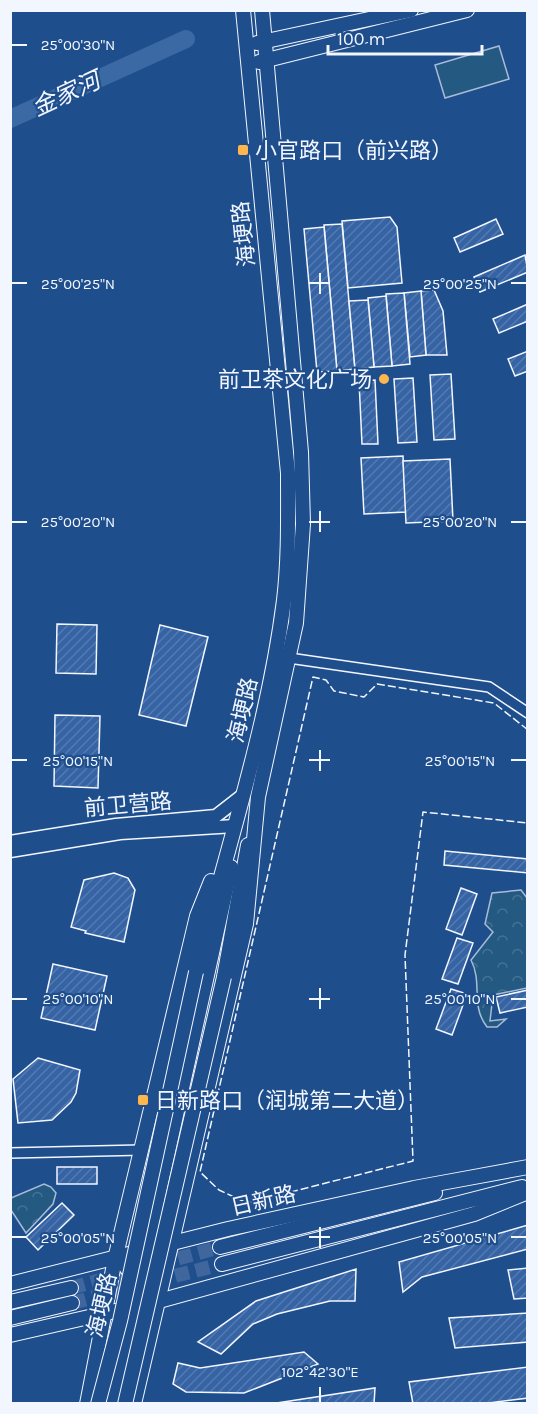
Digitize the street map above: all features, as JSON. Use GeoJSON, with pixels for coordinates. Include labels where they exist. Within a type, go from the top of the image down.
{"type":"FeatureCollection","features":[{"type":"Feature","properties":{"kind":"main road","name":"海埂路"},"geometry":{"type":"LineString","coordinates":[[98,1404],[120,1321],[196,972],[243,795],[275,656],[284,598],[288,541],[288,473],[243,10]]}},
{"type":"Feature","properties":{"kind":"main road","name":"海埂路"},"geometry":{"type":"LineString","coordinates":[[125,1404],[224,977],[258,797],[289,658],[301,572],[303,524],[301,452],[262,10]]}},
{"type":"Feature","properties":{"kind":"main road"},"geometry":{"type":"LineString","coordinates":[[247,46],[411,10]]}},
{"type":"Feature","properties":{"kind":"main road"},"geometry":{"type":"LineString","coordinates":[[248,64],[466,10]]}},
{"type":"Feature","properties":{"kind":"main road"},"geometry":{"type":"LineString","coordinates":[[134,1404],[246,924],[254,859],[255,813]]}},
{"type":"Feature","properties":{"kind":"main road"},"geometry":{"type":"LineString","coordinates":[[87,1404],[115,1259],[197,916],[235,826]]}},
{"type":"Feature","properties":{"kind":"main road"},"geometry":{"type":"LineString","coordinates":[[159,1301],[145,1280],[146,1251],[218,933],[234,853],[235,826]]}},
{"type":"Feature","properties":{"kind":"main road","name":"日新路"},"geometry":{"type":"LineString","coordinates":[[10,1284],[321,1208],[528,1168]]}},
{"type":"Feature","properties":{"kind":"main road","name":"日新路"},"geometry":{"type":"LineString","coordinates":[[220,1247],[528,1168]]}},
{"type":"Feature","properties":{"kind":"main road"},"geometry":{"type":"LineString","coordinates":[[222,1264],[528,1186]]}},
{"type":"Feature","properties":{"kind":"main road"},"geometry":{"type":"LineString","coordinates":[[10,1335],[159,1301],[474,1214],[528,1192]]}},
{"type":"Feature","properties":{"kind":"main road"},"geometry":{"type":"LineString","coordinates":[[113,1404],[137,1292],[134,1278],[126,1267],[115,1259]]}},
{"type":"Feature","properties":{"kind":"main road"},"geometry":{"type":"LineString","coordinates":[[10,1302],[71,1288]]}},
{"type":"Feature","properties":{"kind":"main road"},"geometry":{"type":"LineString","coordinates":[[10,1318],[72,1303]]}},
{"type":"Feature","properties":{"kind":"street"},"geometry":{"type":"LineString","coordinates":[[289,658],[489,687],[528,713]]}},
{"type":"Feature","properties":{"kind":"street","name":"前卫营路"},"geometry":{"type":"LineString","coordinates":[[10,842],[116,825],[216,816],[243,795]]}},
{"type":"Feature","properties":{"kind":"street","name":"前卫营路"},"geometry":{"type":"LineString","coordinates":[[10,850],[120,833],[235,826]]}},
{"type":"Feature","properties":{"kind":"street"},"geometry":{"type":"LineString","coordinates":[[10,1153],[142,1150]]}},
{"type":"Feature","properties":{"kind":"green space"},"geometry":{"type":"Polygon","coordinates":[[[499,46],[509,79],[445,98],[435,65],[499,46]]]}},
{"type":"Feature","properties":{"kind":"green space"},"geometry":{"type":"Polygon","coordinates":[[[521,890],[527,898],[527,988],[493,995],[490,1021],[506,1019],[497,1027],[487,1027],[479,1010],[476,977],[471,960],[493,932],[485,924],[492,893],[521,890]]]}},
{"type":"Feature","properties":{"kind":"green space"},"geometry":{"type":"Polygon","coordinates":[[[44,1184],[56,1193],[53,1204],[26,1233],[11,1210],[11,1198],[44,1184]]]}},
{"type":"Feature","properties":{"kind":"building"},"geometry":{"type":"Polygon","coordinates":[[[390,217],[397,227],[402,283],[348,288],[342,221],[390,217]]]}},
{"type":"Feature","properties":{"kind":"building"},"geometry":{"type":"Polygon","coordinates":[[[496,219],[503,234],[460,252],[454,238],[496,219]]]}},
{"type":"Feature","properties":{"kind":"building"},"geometry":{"type":"Polygon","coordinates":[[[342,224],[355,369],[337,371],[324,225],[342,224]]]}},
{"type":"Feature","properties":{"kind":"building"},"geometry":{"type":"Polygon","coordinates":[[[324,227],[337,371],[317,372],[304,229],[324,227]]]}},
{"type":"Feature","properties":{"kind":"building"},"geometry":{"type":"Polygon","coordinates":[[[525,255],[528,272],[480,292],[474,277],[525,255]]]}},
{"type":"Feature","properties":{"kind":"building"},"geometry":{"type":"Polygon","coordinates":[[[434,290],[443,311],[447,355],[426,355],[421,291],[434,290]]]}},
{"type":"Feature","properties":{"kind":"building"},"geometry":{"type":"Polygon","coordinates":[[[421,291],[426,355],[410,357],[404,293],[421,291]]]}},
{"type":"Feature","properties":{"kind":"building"},"geometry":{"type":"Polygon","coordinates":[[[404,293],[410,364],[392,366],[386,294],[404,293]]]}},
{"type":"Feature","properties":{"kind":"building"},"geometry":{"type":"Polygon","coordinates":[[[386,296],[392,366],[374,367],[368,298],[386,296]]]}},
{"type":"Feature","properties":{"kind":"building"},"geometry":{"type":"Polygon","coordinates":[[[368,300],[374,367],[355,369],[349,301],[368,300]]]}},
{"type":"Feature","properties":{"kind":"building"},"geometry":{"type":"Polygon","coordinates":[[[528,304],[528,321],[499,333],[493,319],[528,304]]]}},
{"type":"Feature","properties":{"kind":"building"},"geometry":{"type":"Polygon","coordinates":[[[528,351],[528,371],[515,376],[508,359],[528,351]]]}},
{"type":"Feature","properties":{"kind":"building"},"geometry":{"type":"Polygon","coordinates":[[[451,374],[455,439],[434,440],[430,375],[451,374]]]}},
{"type":"Feature","properties":{"kind":"building"},"geometry":{"type":"Polygon","coordinates":[[[413,378],[417,442],[398,443],[394,379],[413,378]]]}},
{"type":"Feature","properties":{"kind":"building"},"geometry":{"type":"Polygon","coordinates":[[[375,380],[378,444],[362,444],[359,381],[375,380]]]}},
{"type":"Feature","properties":{"kind":"building"},"geometry":{"type":"Polygon","coordinates":[[[403,456],[406,512],[364,514],[361,458],[403,456]]]}},
{"type":"Feature","properties":{"kind":"building"},"geometry":{"type":"Polygon","coordinates":[[[450,459],[453,521],[406,523],[403,461],[450,459]]]}},
{"type":"Feature","properties":{"kind":"building"},"geometry":{"type":"Polygon","coordinates":[[[57,624],[97,625],[96,674],[56,673],[57,624]]]}},
{"type":"Feature","properties":{"kind":"building"},"geometry":{"type":"Polygon","coordinates":[[[160,625],[208,637],[186,726],[139,715],[160,625]]]}},
{"type":"Feature","properties":{"kind":"building"},"geometry":{"type":"Polygon","coordinates":[[[55,715],[100,716],[98,788],[54,786],[55,715]]]}},
{"type":"Feature","properties":{"kind":"building"},"geometry":{"type":"Polygon","coordinates":[[[445,851],[528,859],[528,873],[444,865],[445,851]]]}},
{"type":"Feature","properties":{"kind":"building"},"geometry":{"type":"Polygon","coordinates":[[[114,873],[128,878],[135,890],[124,942],[85,933],[86,931],[71,927],[84,880],[114,873]]]}},
{"type":"Feature","properties":{"kind":"building"},"geometry":{"type":"Polygon","coordinates":[[[461,888],[477,894],[462,935],[446,929],[461,888]]]}},
{"type":"Feature","properties":{"kind":"building"},"geometry":{"type":"Polygon","coordinates":[[[457,938],[473,943],[458,984],[442,979],[457,938]]]}},
{"type":"Feature","properties":{"kind":"building"},"geometry":{"type":"Polygon","coordinates":[[[53,964],[107,976],[95,1030],[41,1018],[53,964]]]}},
{"type":"Feature","properties":{"kind":"building"},"geometry":{"type":"Polygon","coordinates":[[[451,989],[467,994],[452,1035],[436,1029],[451,989]]]}},
{"type":"Feature","properties":{"kind":"building"},"geometry":{"type":"Polygon","coordinates":[[[528,990],[528,1007],[500,1013],[496,997],[528,990]]]}},
{"type":"Feature","properties":{"kind":"building"},"geometry":{"type":"Polygon","coordinates":[[[38,1058],[80,1070],[76,1093],[71,1102],[52,1120],[18,1123],[13,1079],[38,1058]]]}},
{"type":"Feature","properties":{"kind":"building"},"geometry":{"type":"Polygon","coordinates":[[[57,1167],[97,1167],[97,1184],[57,1184],[57,1167]]]}},
{"type":"Feature","properties":{"kind":"building"},"geometry":{"type":"Polygon","coordinates":[[[62,1203],[74,1215],[38,1250],[26,1237],[62,1203]]]}},
{"type":"Feature","properties":{"kind":"building"},"geometry":{"type":"Polygon","coordinates":[[[528,1225],[528,1249],[422,1277],[403,1292],[399,1262],[528,1225]]]}},
{"type":"Feature","properties":{"kind":"building"},"geometry":{"type":"Polygon","coordinates":[[[528,1268],[528,1298],[514,1299],[508,1270],[528,1268]]]}},
{"type":"Feature","properties":{"kind":"building"},"geometry":{"type":"Polygon","coordinates":[[[356,1269],[355,1301],[330,1301],[277,1314],[253,1324],[221,1354],[198,1342],[256,1301],[356,1269]]]}},
{"type":"Feature","properties":{"kind":"building"},"geometry":{"type":"Polygon","coordinates":[[[528,1313],[528,1342],[455,1348],[449,1318],[528,1313]]]}},
{"type":"Feature","properties":{"kind":"building"},"geometry":{"type":"Polygon","coordinates":[[[304,1352],[318,1364],[244,1393],[186,1392],[173,1384],[178,1363],[200,1368],[304,1352]]]}},
{"type":"Feature","properties":{"kind":"building"},"geometry":{"type":"Polygon","coordinates":[[[528,1367],[528,1398],[480,1404],[413,1404],[409,1382],[528,1367]]]}},
{"type":"Feature","properties":{"kind":"building"},"geometry":{"type":"Polygon","coordinates":[[[375,1388],[374,1404],[270,1404],[375,1388]]]}},
{"type":"Feature","properties":{"kind":"waterway","name":"金家河"},"geometry":{"type":"LineString","coordinates":[[10,119],[186,39]]}},
{"type":"Feature","properties":{"kind":"tunnel"},"geometry":{"type":"LineString","coordinates":[[158,1264],[220,1247]]}},
{"type":"Feature","properties":{"kind":"tunnel"},"geometry":{"type":"LineString","coordinates":[[155,1281],[222,1264]]}},
{"type":"Feature","properties":{"kind":"tunnel"},"geometry":{"type":"LineString","coordinates":[[71,1288],[140,1269]]}},
{"type":"Feature","properties":{"kind":"tunnel"},"geometry":{"type":"LineString","coordinates":[[72,1303],[136,1286]]}},
{"type":"Feature","properties":{"kind":"fence"},"geometry":{"type":"LineString","coordinates":[[528,730],[494,703],[377,684],[364,697],[334,691],[326,680],[313,677],[200,1172],[219,1190],[247,1203],[413,1161],[405,955],[423,812],[528,823]]}},
{"type":"Feature","properties":{"kind":"place","name":"小官路口（前兴路）"},"geometry":{"type":"Point","coordinates":[243,150]}},
{"type":"Feature","properties":{"kind":"place","name":"前卫茶文化广场"},"geometry":{"type":"Point","coordinates":[384,379]}},
{"type":"Feature","properties":{"kind":"place","name":"日新路口（润城第二大道）"},"geometry":{"type":"Point","coordinates":[143,1100]}}]}
